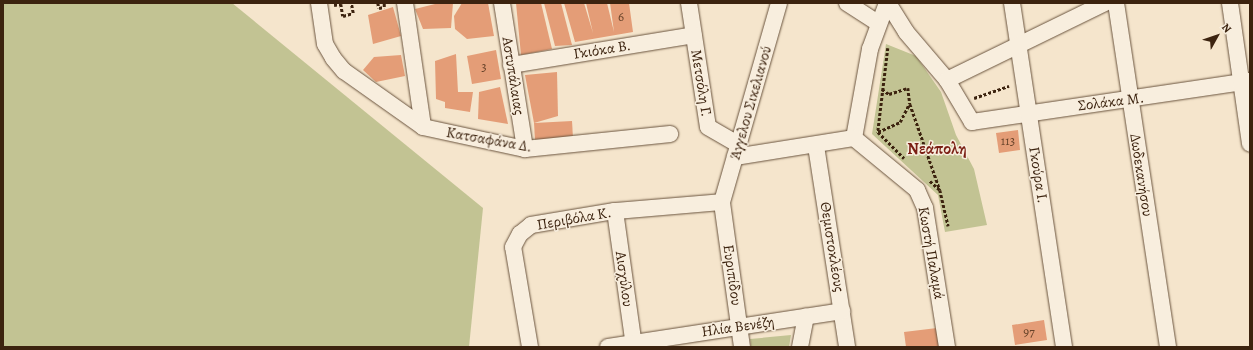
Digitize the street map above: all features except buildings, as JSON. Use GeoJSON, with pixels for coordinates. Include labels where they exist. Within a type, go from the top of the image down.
{"type":"FeatureCollection","features":[{"type":"Feature","properties":{"kind":"street"},"geometry":{"type":"LineString","coordinates":[[405,3],[424,127]]}},
{"type":"Feature","properties":{"kind":"street","name":"Αστυπάλαιας"},"geometry":{"type":"LineString","coordinates":[[502,3],[510,65],[525,150]]}},
{"type":"Feature","properties":{"kind":"street","name":"Μετσόλη Γ."},"geometry":{"type":"LineString","coordinates":[[690,3],[708,127],[737,151]]}},
{"type":"Feature","properties":{"kind":"street","name":"Άγγελου Σικελιανού"},"geometry":{"type":"LineString","coordinates":[[722,202],[778,3]]}},
{"type":"Feature","properties":{"kind":"street"},"geometry":{"type":"LineString","coordinates":[[847,3],[878,23]]}},
{"type":"Feature","properties":{"kind":"street"},"geometry":{"type":"LineString","coordinates":[[737,151],[816,146],[854,138],[878,23],[888,3]]}},
{"type":"Feature","properties":{"kind":"street"},"geometry":{"type":"LineString","coordinates":[[888,3],[906,32],[947,80],[1106,3]]}},
{"type":"Feature","properties":{"kind":"street","name":"Γκούρα Ι."},"geometry":{"type":"LineString","coordinates":[[1012,3],[1064,347]]}},
{"type":"Feature","properties":{"kind":"street","name":"Δωδεκανήσου"},"geometry":{"type":"LineString","coordinates":[[1116,3],[1168,347]]}},
{"type":"Feature","properties":{"kind":"street"},"geometry":{"type":"LineString","coordinates":[[1230,3],[1245,82],[1250,144]]}},
{"type":"Feature","properties":{"kind":"street","name":"Κατσαφάνα Δ."},"geometry":{"type":"LineString","coordinates":[[319,6],[325,44],[344,70],[424,127],[525,150],[670,134]]}},
{"type":"Feature","properties":{"kind":"street","name":"Γκιόκα Β."},"geometry":{"type":"LineString","coordinates":[[510,65],[694,34]]}},
{"type":"Feature","properties":{"kind":"street","name":"Σολάκα Μ."},"geometry":{"type":"LineString","coordinates":[[947,80],[972,122],[1028,113],[1130,101],[1245,82]]}},
{"type":"Feature","properties":{"kind":"street","name":"Κωστή Παλαμά"},"geometry":{"type":"LineString","coordinates":[[854,138],[917,190],[925,208],[947,347]]}},
{"type":"Feature","properties":{"kind":"street","name":"Θεμιστοκλέους"},"geometry":{"type":"LineString","coordinates":[[816,146],[848,347]]}},
{"type":"Feature","properties":{"kind":"street","name":"Περιβόλα Κ."},"geometry":{"type":"LineString","coordinates":[[530,347],[513,247],[520,234],[531,225],[615,211],[722,202]]}},
{"type":"Feature","properties":{"kind":"street","name":"Ευριπίδου"},"geometry":{"type":"LineString","coordinates":[[722,202],[742,347]]}},
{"type":"Feature","properties":{"kind":"street","name":"Αισχύλου"},"geometry":{"type":"LineString","coordinates":[[615,211],[634,344]]}},
{"type":"Feature","properties":{"kind":"street","name":"Ηλία Βενέζη"},"geometry":{"type":"LineString","coordinates":[[608,347],[842,311]]}},
{"type":"Feature","properties":{"kind":"street"},"geometry":{"type":"LineString","coordinates":[[800,347],[806,317]]}},
{"type":"Feature","properties":{"kind":"path"},"geometry":{"type":"LineString","coordinates":[[319,6],[341,4],[343,16],[353,14],[351,3]]}},
{"type":"Feature","properties":{"kind":"path"},"geometry":{"type":"LineString","coordinates":[[378,3],[379,8],[384,7],[384,3]]}},
{"type":"Feature","properties":{"kind":"path"},"geometry":{"type":"LineString","coordinates":[[878,132],[888,48]]}},
{"type":"Feature","properties":{"kind":"path"},"geometry":{"type":"LineString","coordinates":[[972,99],[1012,85]]}},
{"type":"Feature","properties":{"kind":"path"},"geometry":{"type":"LineString","coordinates":[[882,90],[889,94],[908,88],[910,104],[940,190],[948,226]]}},
{"type":"Feature","properties":{"kind":"path"},"geometry":{"type":"LineString","coordinates":[[878,132],[900,122],[910,104]]}},
{"type":"Feature","properties":{"kind":"path"},"geometry":{"type":"LineString","coordinates":[[878,132],[911,164]]}},
{"type":"Feature","properties":{"kind":"path"},"geometry":{"type":"LineString","coordinates":[[923,175],[940,190]]}},
{"type":"Feature","properties":{"kind":"green space"},"geometry":{"type":"Polygon","coordinates":[[[3,3],[232,3],[483,208],[469,347],[3,347],[3,3]]]}},
{"type":"Feature","properties":{"kind":"green space"},"geometry":{"type":"Polygon","coordinates":[[[886,44],[916,56],[941,92],[956,135],[974,169],[987,225],[945,232],[938,195],[872,134],[886,44]]]}},
{"type":"Feature","properties":{"kind":"green space"},"geometry":{"type":"Polygon","coordinates":[[[791,335],[789,347],[751,347],[750,339],[791,335]]]}},
{"type":"Feature","properties":{"kind":"district","name":"Νεάπολη"},"geometry":{"type":"Point","coordinates":[937,149]}}]}
